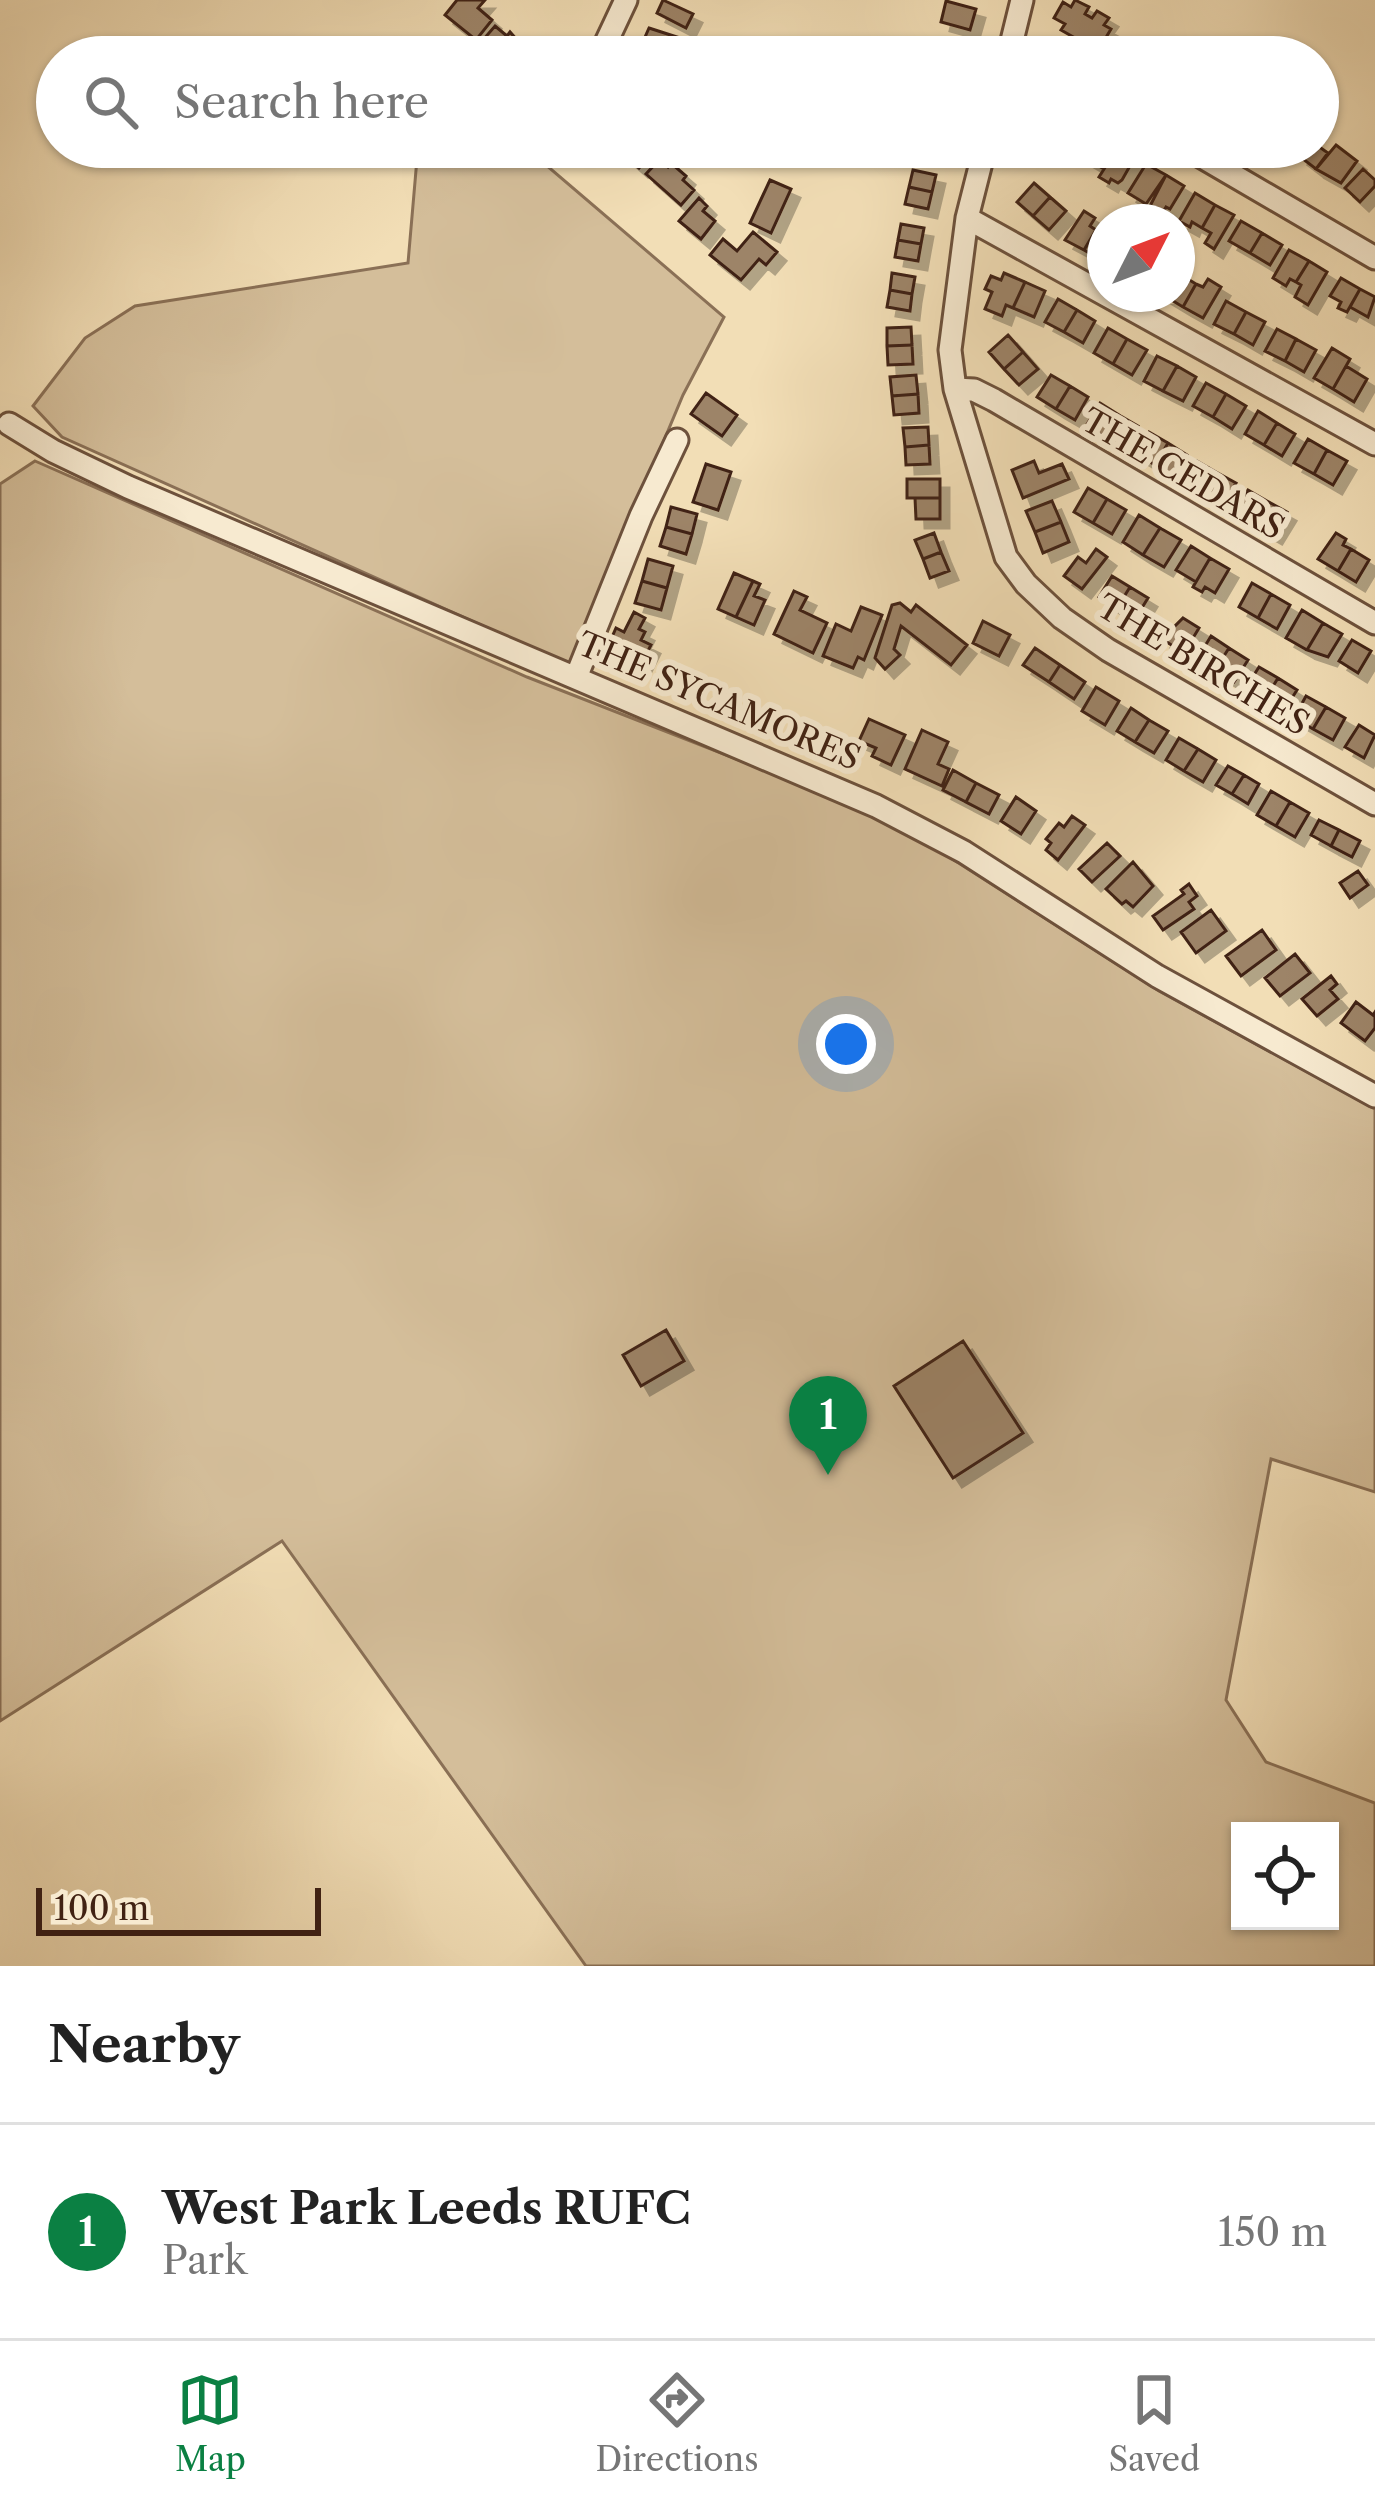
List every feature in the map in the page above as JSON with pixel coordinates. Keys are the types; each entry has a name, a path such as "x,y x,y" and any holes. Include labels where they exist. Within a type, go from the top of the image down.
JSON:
{"street":[{"path":"612,36 626,0"},
{"path":"1019,36 1022,0"},
{"name":"THE BIRCHES","path":"981,168 968,218 950,350 955,389 1006,557 1062,618 1108,650 1375,804"},
{"path":"1221,168 1375,258"},
{"path":"968,218 1375,444"},
{"name":"THE CEDARS","path":"955,389 974,390 994,400 1375,623"},
{"name":"THE SYCAMORES","path":"9,424 53,452 128,487 877,806 947,842 1157,976 1375,1096"},
{"path":"577,675 677,440"}],"shaded area":[{"path":"416,168 550,168 724,317 683,395 570,665 62,437 33,406 85,338 135,306 408,263"},
{"path":"35,461 527,677 851,804 932,846 1159,991 1375,1109 1375,1492 1271,1459 1226,1700 1266,1762 1375,1803 1375,1966 586,1966 282,1541 0,1721 0,484"}],"building":[{"path":"457,0 485,0 478,8 492,20 479,36 471,36 445,15"},
{"path":"663,0 693,14 686,28 657,13"},
{"path":"1075,0 1089,7 1085,14 1092,18 1097,11 1109,18 1104,25 1111,29 1107,36 1072,36 1061,30 1065,24 1054,18 1063,2 1071,7"},
{"path":"946,1 976,9 970,30 941,22"},
{"path":"495,26 507,36 486,36"},
{"path":"649,28 674,36 646,36"},
{"path":"1339,147 1357,161 1341,183 1316,169 1339,168"},
{"path":"652,168 677,168 694,190 681,205 646,174"},
{"path":"1105,168 1129,168 1118,183 1099,177"},
{"path":"1144,168 1153,168 1166,175 1146,204 1128,193"},
{"path":"1363,169 1375,186 1360,202 1345,188"},
{"path":"913,170 936,175 932,192 909,187"},
{"path":"1166,175 1184,186 1173,204 1151,204"},
{"path":"770,180 791,189 771,233 750,223"},
{"path":"1034,183 1050,197 1033,216 1017,202"},
{"path":"909,187 932,192 928,209 905,204"},
{"path":"1195,193 1215,205 1202,228 1195,224 1195,204 1189,204"},
{"path":"1050,197 1066,211 1049,230 1033,216"},
{"path":"699,198 707,206 703,211 715,221 701,239 679,221"},
{"path":"1215,205 1234,215 1214,249 1205,243 1211,233 1202,228"},
{"path":"1084,211 1087,213 1084,250 1065,240"},
{"path":"1241,221 1262,233 1250,253 1229,241"},
{"path":"901,224 924,228 921,244 898,240"},
{"path":"753,232 777,252 766,265 759,259 741,280 710,255 723,239 737,251"},
{"path":"1262,233 1282,245 1270,265 1250,253"},
{"path":"898,240 921,244 918,261 895,257"},
{"path":"1289,250 1309,261 1296,282 1290,279 1286,286 1273,278"},
{"path":"1309,261 1327,272 1308,305 1295,297 1301,285 1296,282"},
{"path":"892,273 915,277 912,294 890,290"},
{"path":"1004,273 1025,282 1013,308 1006,305 1002,316 985,309 992,292 985,289 991,276 1001,280"},
{"path":"1341,278 1360,289 1347,312 1330,296"},
{"path":"1208,279 1221,287 1203,318 1192,312 1195,286 1203,287"},
{"path":"1025,282 1045,291 1034,317 1013,308"},
{"path":"1360,289 1375,297 1368,317 1350,307"},
{"path":"890,290 912,294 910,311 887,307"},
{"path":"1058,299 1077,310 1064,332 1045,322"},
{"path":"1226,301 1246,312 1234,334 1214,324"},
{"path":"1077,310 1095,321 1083,343 1064,332"},
{"path":"1246,312 1265,322 1253,345 1234,334"},
{"path":"911,327 912,345 887,346 887,328"},
{"path":"1108,328 1127,339 1113,364 1094,353"},
{"path":"1277,329 1296,339 1285,361 1265,351"},
{"path":"1008,335 1023,352 1004,369 989,352"},
{"path":"1127,339 1147,350 1132,375 1113,364"},
{"path":"1296,339 1316,350 1304,372 1285,361"},
{"path":"912,345 913,364 888,365 887,346"},
{"path":"1332,348 1350,359 1333,389 1314,378"},
{"path":"1023,352 1038,369 1019,385 1004,369"},
{"path":"1157,356 1177,366 1163,391 1144,381"},
{"path":"1177,366 1196,377 1183,401 1163,391"},
{"path":"1346,366 1367,379 1354,402 1333,389"},
{"path":"916,375 918,394 892,396 890,377"},
{"path":"1051,375 1070,386 1056,409 1037,397"},
{"path":"1206,383 1226,394 1213,417 1193,406"},
{"path":"1070,386 1088,397 1075,420 1056,409"},
{"path":"706,393 737,415 722,436 691,414"},
{"path":"918,394 919,413 894,415 892,396"},
{"path":"1226,394 1246,406 1232,429 1213,417"},
{"path":"1100,403 1119,415 1105,437 1086,426"},
{"path":"1258,411 1277,423 1264,445 1245,434"},
{"path":"1119,415 1138,426 1125,448 1105,437"},
{"path":"1277,423 1295,434 1282,456 1264,445"},
{"path":"928,427 929,445 905,447 903,428"},
{"path":"1149,432 1168,443 1155,465 1135,453"},
{"path":"1308,439 1327,450 1314,474 1294,463"},
{"path":"1168,443 1187,455 1174,477 1155,465"},
{"path":"929,445 930,464 906,465 905,447"},
{"path":"1327,450 1347,461 1333,485 1314,474"},
{"path":"1034,461 1039,473 1062,464 1069,479 1023,498 1012,470"},
{"path":"1197,461 1216,472 1204,495 1184,484"},
{"path":"706,464 731,472 718,510 693,502"},
{"path":"1216,472 1236,483 1223,506 1204,495"},
{"path":"907,479 940,479 940,498 907,498"},
{"path":"1088,488 1107,499 1093,523 1074,512"},
{"path":"1248,490 1267,501 1254,524 1235,512"},
{"path":"915,498 940,498 940,519 916,519"},
{"path":"1107,499 1126,510 1112,534 1093,523"},
{"path":"1052,501 1061,522 1035,532 1026,511"},
{"path":"1267,501 1287,512 1273,535 1254,524"},
{"path":"671,507 697,514 692,534 666,527"},
{"path":"1139,515 1160,528 1143,555 1123,542"},
{"path":"1061,522 1069,542 1043,553 1035,532"},
{"path":"666,527 692,534 686,554 660,546"},
{"path":"1160,528 1181,540 1164,567 1143,555"},
{"path":"934,533 941,552 923,559 915,540"},
{"path":"1336,533 1351,549 1338,571 1318,559"},
{"path":"1191,546 1210,558 1196,582 1176,570"},
{"path":"1096,549 1107,557 1082,589 1064,576 1078,557 1086,563"},
{"path":"1351,549 1369,560 1356,582 1338,571"},
{"path":"941,552 949,571 930,578 923,559"},
{"path":"1210,558 1229,569 1215,593 1193,587"},
{"path":"648,559 673,566 667,588 642,581"},
{"path":"734,573 753,581 736,617 718,609"},
{"path":"1112,576 1130,587 1117,608 1099,597"},
{"path":"642,581 667,588 661,610 635,603"},
{"path":"753,581 760,584 754,596 765,600 754,625 736,617"},
{"path":"1252,583 1271,594 1258,618 1239,607"},
{"path":"1130,587 1148,598 1135,619 1117,608"},
{"path":"794,591 807,597 800,610 827,623 813,653 774,634"},
{"path":"1271,594 1290,605 1277,629 1258,618"},
{"path":"900,603 911,612 916,605 967,645 951,665 901,626 894,649 900,655 885,669 875,658 892,605"},
{"path":"861,607 882,615 864,660 858,657 853,668 823,656 836,624 851,631"},
{"path":"1302,610 1323,623 1307,650 1286,638"},
{"path":"634,612 645,618 639,629 645,632 641,640 651,645 642,663 608,646 616,628 624,632"},
{"path":"1183,618 1199,628 1184,653 1162,639"},
{"path":"983,621 1010,635 999,656 973,643"},
{"path":"1323,623 1342,634 1328,657 1307,650"},
{"path":"1211,636 1229,648 1215,670 1197,659"},
{"path":"1352,640 1371,651 1358,673 1339,661"},
{"path":"1035,648 1060,665 1049,682 1023,665"},
{"path":"1229,648 1248,660 1234,682 1215,670"},
{"path":"1060,665 1085,682 1074,699 1049,682"},
{"path":"1259,667 1278,678 1264,701 1245,689"},
{"path":"1278,678 1297,690 1283,712 1264,701"},
{"path":"1096,687 1119,701 1105,725 1082,711"},
{"path":"1306,696 1326,707 1313,729 1294,718"},
{"path":"1326,707 1345,718 1333,740 1313,729"},
{"path":"1131,708 1149,720 1135,742 1117,731"},
{"path":"869,719 905,735 891,765 872,756 876,748 859,741"},
{"path":"1149,720 1168,731 1154,753 1135,742"},
{"path":"1359,725 1375,735 1364,758 1345,747"},
{"path":"922,730 948,742 938,764 949,769 942,786 905,769"},
{"path":"1179,738 1198,749 1184,771 1166,760"},
{"path":"1198,749 1216,760 1203,782 1184,771"},
{"path":"1228,766 1244,775 1232,794 1216,785"},
{"path":"953,770 976,783 966,802 943,790"},
{"path":"1244,775 1259,784 1248,804 1232,794"},
{"path":"976,783 999,795 989,814 966,802"},
{"path":"1271,791 1290,802 1276,826 1257,815"},
{"path":"1016,797 1036,811 1021,834 1001,821"},
{"path":"1290,802 1309,813 1295,837 1276,826"},
{"path":"1072,816 1085,825 1058,860 1046,850 1051,843 1046,839"},
{"path":"1319,820 1339,830 1331,846 1311,835"},
{"path":"1339,830 1360,841 1352,857 1331,846"},
{"path":"1107,843 1120,856 1092,882 1079,869"},
{"path":"1133,862 1153,886 1133,907 1126,901 1122,904 1106,889"},
{"path":"1358,871 1368,885 1350,898 1340,883"},
{"path":"1189,884 1197,896 1189,902 1194,909 1163,930 1153,916 1184,894 1181,890"},
{"path":"1211,910 1226,931 1196,953 1181,932"},
{"path":"1262,930 1276,950 1241,976 1226,956"},
{"path":"1295,954 1310,973 1280,996 1265,978"},
{"path":"1331,976 1337,984 1330,990 1338,999 1317,1016 1302,999"},
{"path":"1356,1002 1375,1012 1375,1028 1365,1041 1341,1023"},
{"path":"666,1330 684,1361 641,1386 623,1355"},
{"path":"963,1341 1023,1433 953,1478 894,1386"}],"place":[{"name":"West Park Leeds RUFC","path":"828,1475"}]}
